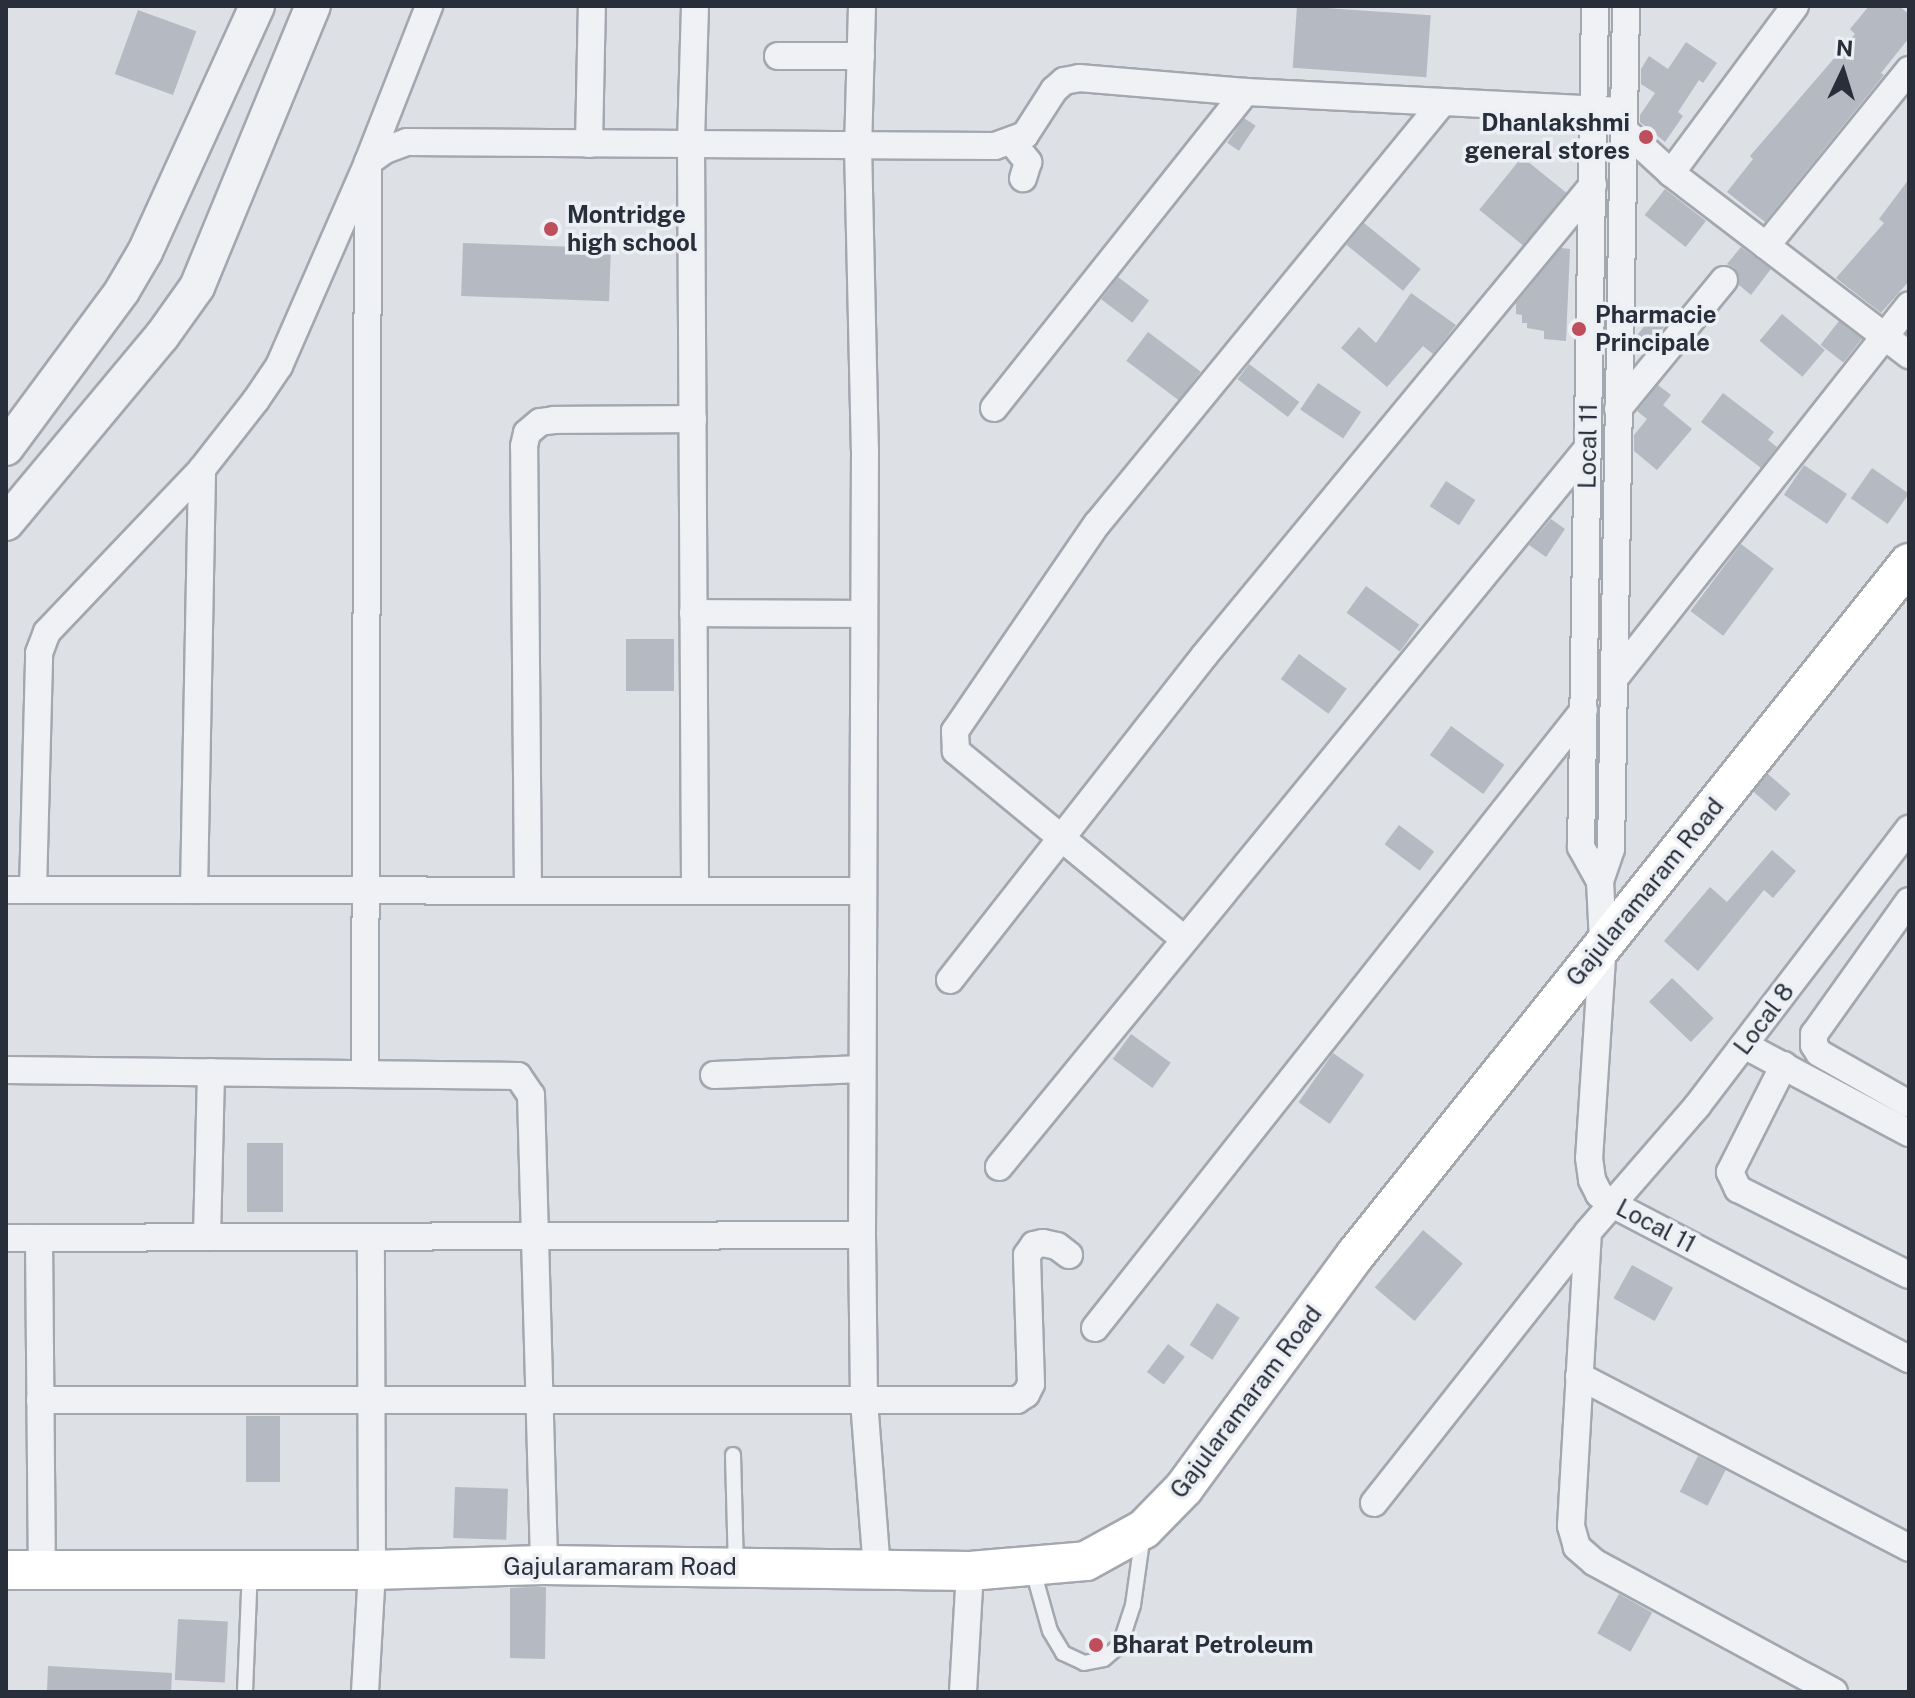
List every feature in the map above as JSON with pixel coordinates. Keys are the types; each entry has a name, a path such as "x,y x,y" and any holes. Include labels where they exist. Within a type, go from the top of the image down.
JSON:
{"main road":[{"name":"Gajularamaram Road","path":"24,1570 372,1570 544,1565 970,1571 1086,1561 1144,1529 1184,1488 1356,1254 1909,563"}],"street":[{"path":"6,448 122,291 145,252 257,6"},
{"path":"6,523 162,336 197,287 313,6"},
{"path":"33,890 39,653 47,632 202,469 279,366 368,162 429,6"},
{"path":"589,144 592,6"},
{"path":"695,6 691,144 695,890"},
{"path":"862,6 858,146 865,450 862,1235 864,1401 877,1569"},
{"name":"Local 11","path":"1595,6 1581,847 1600,881"},
{"name":"Local 11","path":"1626,6 1611,849 1600,881 1603,943 1589,1158 1599,1194 1614,1205 1909,1359"},
{"path":"1671,173 1795,6"},
{"path":"778,56 861,56"},
{"path":"1766,246 1909,70"},
{"path":"368,162 385,150 407,142 995,146 1025,135 1064,81 1079,78 1245,92 1594,109 1624,120 1671,173 1909,355"},
{"path":"994,408 1245,92"},
{"path":"1184,939 956,751 955,731 960,719 1097,524 1442,103"},
{"path":"1012,142 1028,162 1023,178"},
{"path":"365,1074 368,162"},
{"path":"950,980 1204,656 1593,185"},
{"path":"1618,409 1724,280"},
{"path":"1614,679 1909,306"},
{"path":"1590,358 1620,358"},
{"path":"528,890 524,462 527,433 540,422 554,420 693,419"},
{"path":"999,1167 1588,448"},
{"path":"194,890 202,469"},
{"path":"693,613 862,614"},
{"path":"1585,629 1615,629"},
{"path":"1095,1328 1584,710"},
{"name":"Local 8","path":"1374,1503 1588,1232 1614,1205 1744,1045 1909,829"},
{"path":"6,890 863,891"},
{"path":"1908,1101 1819,1053 1814,1045 1814,1034 1909,901"},
{"path":"1744,1045 1909,1133"},
{"path":"1784,1065 1730,1172 1738,1189 1909,1275"},
{"path":"714,1075 862,1069"},
{"path":"6,1070 518,1076 531,1095 544,1565"},
{"path":"207,1237 211,1072"},
{"path":"1588,1232 1571,1526 1577,1547 1594,1562 1834,1692"},
{"path":"6,1238 862,1235"},
{"path":"24,1570 40,1400 39,1238"},
{"path":"365,1692 372,1570 371,1238"},
{"path":"40,1400 1017,1400 1026,1394 1031,1384 1027,1255 1034,1245 1043,1243 1069,1255"},
{"path":"1579,1376 1909,1548"},
{"path":"963,1692 970,1571"}],"lane":[{"path":"733,1455 736,1567"},
{"path":"1032,1565 1050,1631 1063,1653 1084,1663 1104,1659 1120,1645 1133,1605 1144,1529"},
{"path":"245,1692 250,1570"}],"building":[{"path":"1297,6 1431,15 1426,77 1293,68"},
{"path":"1869,6 1899,6 1909,14 1909,38 1881,73 1884,75 1765,222 1727,192 1753,159 1750,156 1855,34 1850,29"},
{"path":"138,10 196,31 173,95 115,74"},
{"path":"1686,42 1717,63 1703,83 1699,80 1678,112 1683,116 1665,142 1640,122 1640,115 1655,93 1641,84 1641,69 1649,56 1668,69"},
{"path":"1244,118 1256,126 1239,151 1227,143"},
{"path":"1522,157 1566,193 1524,246 1479,210"},
{"path":"1909,179 1909,281 1881,313 1836,278 1884,223 1879,219"},
{"path":"1665,189 1706,221 1686,247 1645,215"},
{"path":"1364,223 1421,269 1403,291 1346,245"},
{"path":"463,243 611,248 609,301 461,296"},
{"path":"1741,247 1771,269 1751,295 1739,285 1735,268 1727,264"},
{"path":"1561,248 1570,249 1566,341 1544,339 1544,331 1527,328 1527,323 1522,323 1522,315 1516,314 1516,303"},
{"path":"1118,277 1149,300 1132,323 1101,299"},
{"path":"1411,293 1456,325 1433,354 1423,346 1387,387 1341,348 1359,327 1376,343"},
{"path":"1782,314 1825,350 1802,377 1760,341"},
{"path":"1653,315 1666,325 1648,348 1635,338"},
{"path":"1839,321 1862,339 1843,362 1821,345"},
{"path":"1148,332 1201,372 1179,400 1126,361"},
{"path":"1249,364 1299,402 1288,417 1238,379"},
{"path":"1318,383 1361,412 1343,439 1300,410"},
{"path":"1658,385 1671,395 1663,405 1692,429 1657,470 1634,451 1634,435 1647,419 1637,411"},
{"path":"1723,393 1774,432 1768,440 1777,447 1761,468 1701,422"},
{"path":"1804,465 1847,494 1827,524 1784,495"},
{"path":"1872,468 1909,494 1888,524 1851,498"},
{"path":"1446,481 1475,500 1459,525 1430,506"},
{"path":"1551,519 1565,529 1546,557 1529,545"},
{"path":"1741,544 1774,569 1723,636 1690,611"},
{"path":"1366,586 1419,625 1400,651 1347,613"},
{"path":"626,639 674,639 674,691 626,691"},
{"path":"1299,654 1347,689 1329,714 1281,679"},
{"path":"1451,726 1504,765 1483,794 1430,755"},
{"path":"1768,774 1791,794 1776,811 1753,791"},
{"path":"1399,825 1434,851 1420,871 1385,844"},
{"path":"1772,850 1796,871 1773,898 1764,890 1698,971 1664,941 1710,887 1727,902"},
{"path":"1672,978 1714,1018 1691,1042 1649,1002"},
{"path":"1131,1034 1171,1063 1152,1088 1113,1059"},
{"path":"1333,1053 1364,1075 1330,1124 1299,1102"},
{"path":"247,1143 283,1143 283,1212 247,1212"},
{"path":"1423,1230 1463,1263 1415,1321 1375,1287"},
{"path":"1632,1265 1673,1288 1655,1321 1614,1298"},
{"path":"1217,1303 1240,1318 1212,1360 1190,1345"},
{"path":"1168,1344 1185,1357 1164,1385 1147,1372"},
{"path":"246,1416 280,1416 280,1482 246,1482"},
{"path":"1698,1456 1726,1470 1707,1506 1680,1492"},
{"path":"455,1487 508,1489 506,1540 453,1538"},
{"path":"546,1587 545,1659 510,1658 510,1588"},
{"path":"1619,1594 1652,1612 1630,1652 1597,1633"},
{"path":"178,1619 228,1622 225,1683 175,1680"},
{"path":"48,1666 172,1673 171,1692 47,1691"}],"place":[{"name":"Dhanlakshmi general stores","path":"1646,137"},
{"name":"Montridge high school","path":"551,229"},
{"name":"Pharmacie Principale","path":"1579,329"},
{"name":"Bharat Petroleum","path":"1096,1645"}]}
